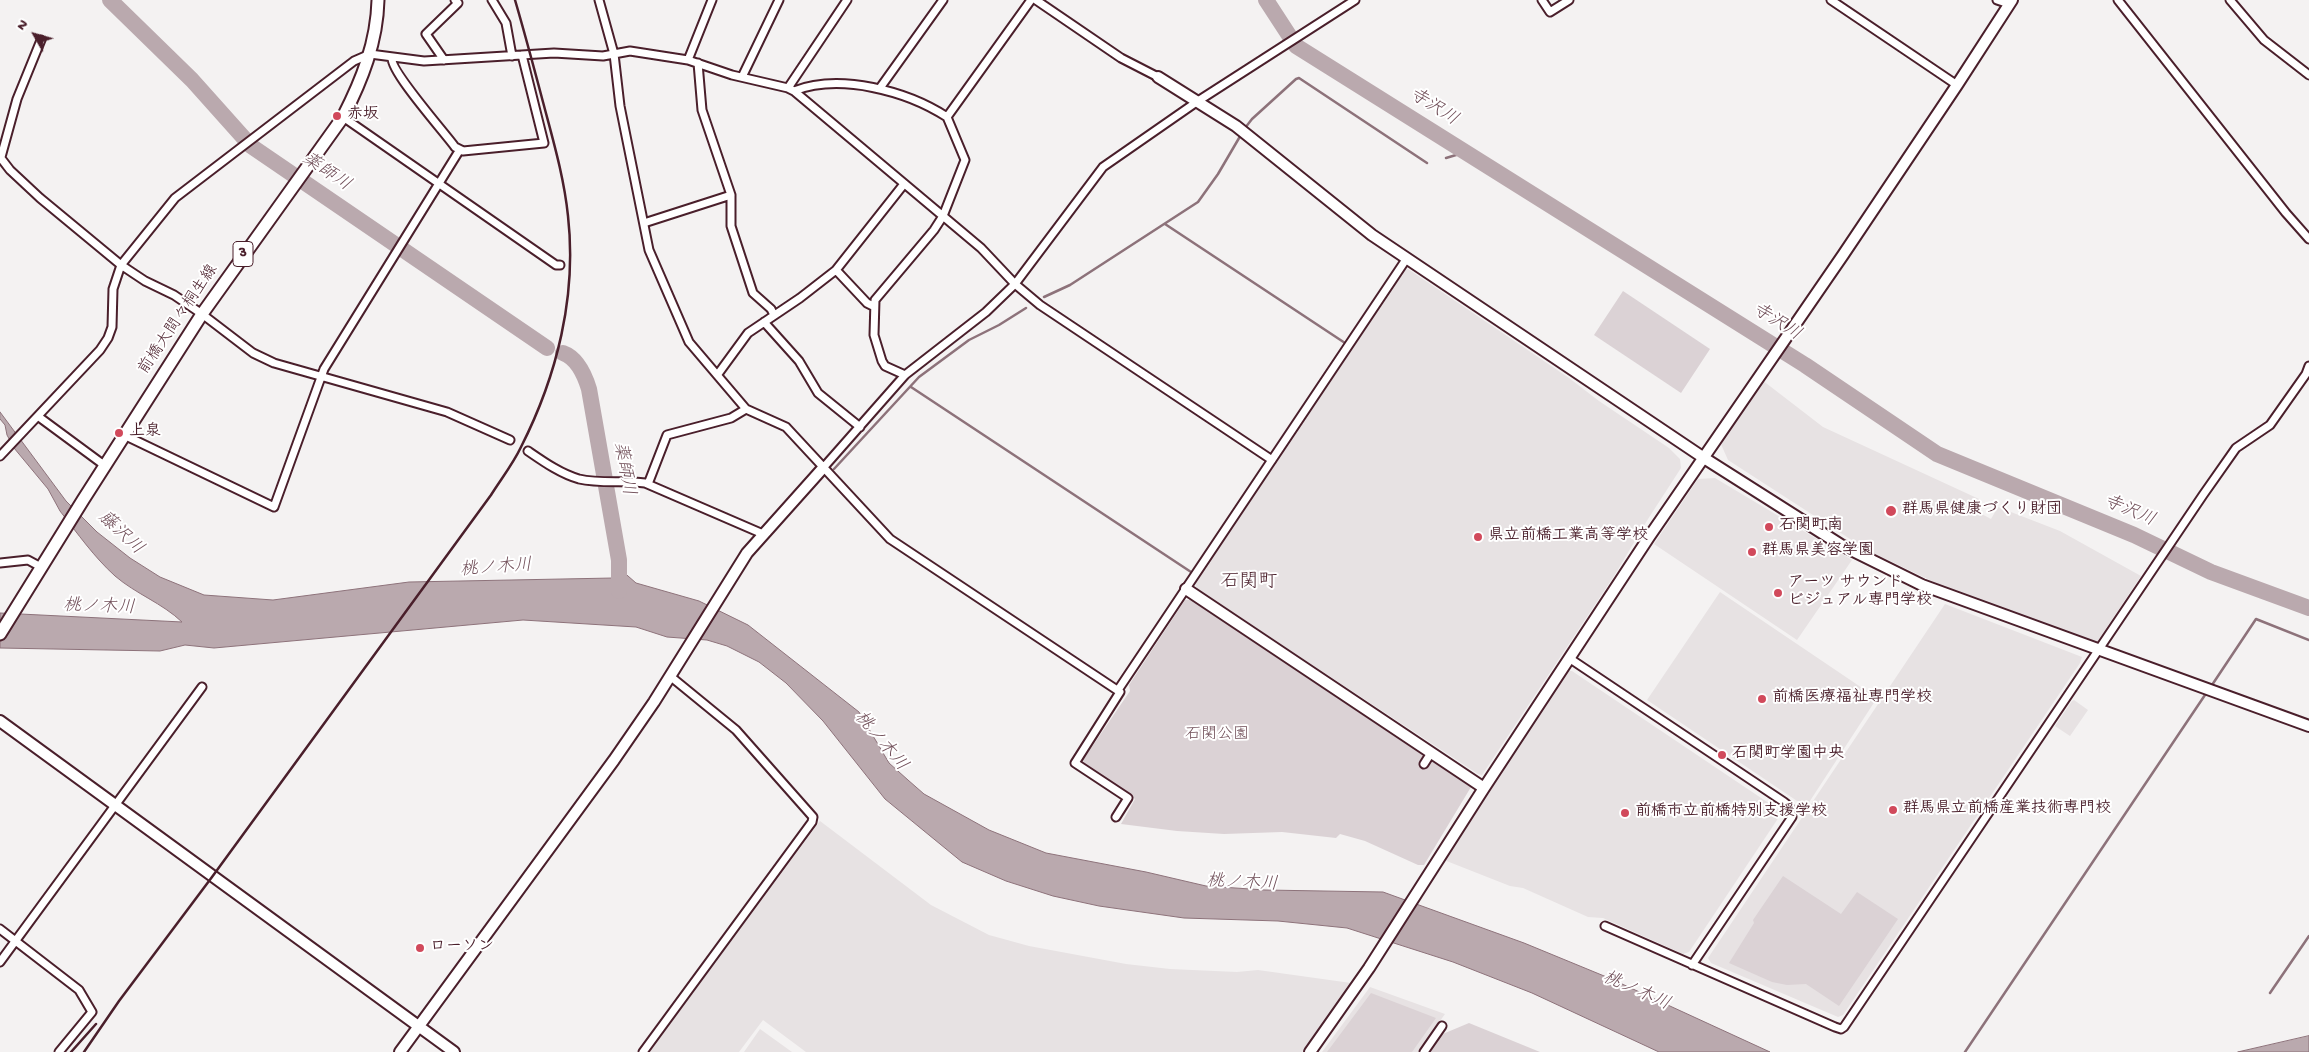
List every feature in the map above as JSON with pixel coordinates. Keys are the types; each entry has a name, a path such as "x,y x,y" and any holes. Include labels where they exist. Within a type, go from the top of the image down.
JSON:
{"main road":[{"name":"前橋大間々桐生線","path":"41,567 104,465 202,314 343,117 370,54 378,20 378,0"},
{"name":"3","path":"0,634 41,567"}],"street":[{"path":"444,60 426,34 458,3 455,0"},
{"path":"492,0 506,23 512,56"},
{"path":"599,0 614,54 620,106 649,250 690,342 746,409 786,427 890,539 1118,690 1120,694 1075,763 1128,798 1116,817"},
{"path":"688,60 712,0"},
{"path":"742,77 779,0"},
{"path":"791,90 847,0"},
{"path":"880,88 943,0"},
{"path":"947,118 1031,0"},
{"path":"1036,0 1121,58 1198,101 1275,155 1372,235 1704,458 1841,545 1922,585 2309,726"},
{"path":"400,1052 614,760 673,672 727,583 763,534 905,375 986,312 1015,284 1103,167 1198,101 1355,0"},
{"path":"1542,0 1550,12 1569,0"},
{"path":"1831,0 1958,86"},
{"path":"1310,1052 1374,960 1569,658 1767,364 1958,86 2010,2 1997,0"},
{"path":"2118,0 2286,213 2309,239"},
{"path":"2230,0 2264,40 2309,75"},
{"path":"41,40 17,100 0,157 10,170 40,198 121,265 145,281 174,295 253,353 274,363 447,412 510,440"},
{"path":"0,456 84,369 108,338 112,327 113,289 121,265 171,202 186,188 354,61 370,54 424,62 554,53 603,56 630,51 688,60 791,90 834,84 880,88 907,98 947,118 965,160 943,216 934,230 875,300 873,306 874,335 882,362 889,368 905,375"},
{"path":"459,151 544,143 522,55"},
{"path":"392,57 392,65 401,80 459,151"},
{"path":"698,63 702,110 731,195 731,226 753,293 771,310 774,316"},
{"path":"791,90 981,248 1015,284 1040,305 1272,460"},
{"path":"343,117 556,265 560,265"},
{"path":"124,435 274,507 321,376 440,185 459,151"},
{"path":"718,374 748,333 800,298 836,270 904,184"},
{"path":"644,223 731,195"},
{"path":"1118,690 1407,258"},
{"path":"836,270 867,303 873,306"},
{"path":"764,322 799,361 818,393 860,427"},
{"path":"1605,926 1838,1028 1844,1026 2097,650 2236,448 2270,425 2306,374 2309,366"},
{"path":"648,484 667,435 731,418 746,409"},
{"path":"39,417 104,465"},
{"path":"528,451 572,476 596,481 628,480 648,484 763,534"},
{"path":"0,563 28,560 41,567"},
{"path":"1186,589 1484,788"},
{"path":"1569,658 1784,802 1792,812 1792,816 1692,964"},
{"path":"643,1052 812,822 813,817 736,730 673,672"},
{"path":"0,962 202,687"},
{"path":"0,721 454,1052"},
{"path":"1424,764 1431,752"},
{"path":"0,929 79,990 92,1012 60,1052"},
{"path":"1424,1052 1442,1026"}],"shaded area":[{"path":"1408,269 1569,378 1599,401 1669,448 1680,459 1681,468 1614,576 1482,775 1197,589 1195,583 1405,270"},
{"name":"群馬県健康づくり財団","path":"1762,380 1823,427 1979,499 1976,511 1991,519 1998,507 2060,531 2141,576 2097,642 1955,592 1867,550 1728,460 1720,442"},
{"name":"群馬県美容学園","path":"1715,478 1852,560 1797,640 1654,544 1698,479"},
{"name":"前橋医療福祉専門学校","path":"1720,592 1877,698 1806,807 1647,700"},
{"name":"群馬県立前橋産業技術専門校","path":"1945,604 2082,657 2080,663 1843,1015 1838,1017 1711,963 1708,958"},
{"name":"前橋市立前橋特別支援学校","path":"1564,671 1572,671 1779,810 1779,817 1689,952 1683,954 1603,918 1588,917 1523,888 1510,886 1444,860"},
{"path":"2074,700 2088,710 2070,736 2055,726"},
{"path":"820,821 931,905 989,935 1029,946 1126,964 1170,969 1237,972 1258,970 1351,983 1302,1052 806,1052 763,1020 739,1052 649,1052"},
{"path":"1370,987 1445,1014 1418,1052 1322,1052"},
{"path":"760,1029 792,1052 744,1052"}],"green space":[{"path":"1623,291 1710,349 1681,393 1594,335"},
{"name":"石関公園","path":"1185,600 1190,600 1471,787 1424,865 1418,865 1365,841 1340,834 1336,838 1282,832 1224,834 1177,831 1121,824 1135,799 1084,764 1083,760 1130,691 1129,685"},
{"path":"1783,876 1841,914 1857,892 1898,919 1839,1006 1806,984 1787,985 1772,982 1729,963 1754,923 1753,920"},
{"path":"1371,993 1436,1018 1412,1052 1327,1052"},
{"path":"1469,1023 1540,1052 1426,1052 1438,1036"}],"water":[{"name":"桃ノ木川","path":"0,412 66,501 97,532 130,558 160,577 204,595 273,600 409,582 613,578 620,569 636,583 699,601 748,625 859,712 889,763 924,794 989,830 1046,853 1146,872 1206,886 1265,890 1383,892 1524,943 1609,978 1770,1052 1659,1052 1532,993 1453,962 1347,928 1278,921 1184,918 1099,906 1053,896 1006,881 962,862 885,799 823,721 786,683 759,662 727,646 707,640 667,637 636,627 523,620 214,648 185,645 160,651 0,648 0,613 182,622 166,609 115,576 93,553 60,511 48,489 14,448 7,435 5,425 0,419"},
{"path":"2309,1036 2309,1052 2238,1052"}],"waterway":[{"name":"薬師川","path":"110,0 192,80 251,146 547,348"},
{"name":"寺沢川","path":"1266,0 1296,46 1805,365 1937,454 2134,535 2211,572 2309,608"},
{"path":"1245,128 1252,119 1299,78 1427,163"},
{"path":"1044,297 1070,285 1198,202 1218,174 1242,133"},
{"path":"1446,158 1466,152"},
{"path":"1165,224 1345,343"},
{"path":"834,469 919,377 969,340 999,325 1026,308"},
{"name":"薬師川","path":"563,353 576,363 583,373 589,389 619,560 619,591"},
{"path":"911,387 1191,572"},
{"path":"2210,688 2256,619 2309,640"},
{"path":"1965,1052 2207,692"},
{"path":"2270,993 2309,936"}],"railway":[{"path":"84,1052 119,1001 491,495 521,447 534,420 554,364 561,335 567,306 570,246 568,216 561,173 515,0"},
{"path":"71,1052 96,1024"}],"place":[{"name":"赤坂","path":"337,116"},
{"name":"上泉","path":"119,433"},
{"name":"群馬県健康づくり財団","path":"1891,511"},
{"name":"石関町南","path":"1769,527"},
{"name":"県立前橋工業高等学校","path":"1478,537"},
{"name":"群馬県美容学園","path":"1752,552"},
{"name":"アーツ サウンド ビジュアル専門学校","path":"1778,593"},
{"name":"前橋医療福祉専門学校","path":"1762,699"},
{"name":"石関町学園中央","path":"1722,755"},
{"name":"群馬県立前橋産業技術専門校","path":"1893,810"},
{"name":"前橋市立前橋特別支援学校","path":"1625,813"},
{"name":"ローソン","path":"420,948"}],"district":[{"name":"石関町","path":"1249,583"}],"water label":[{"name":"藤沢川","path":"120,534"}]}
